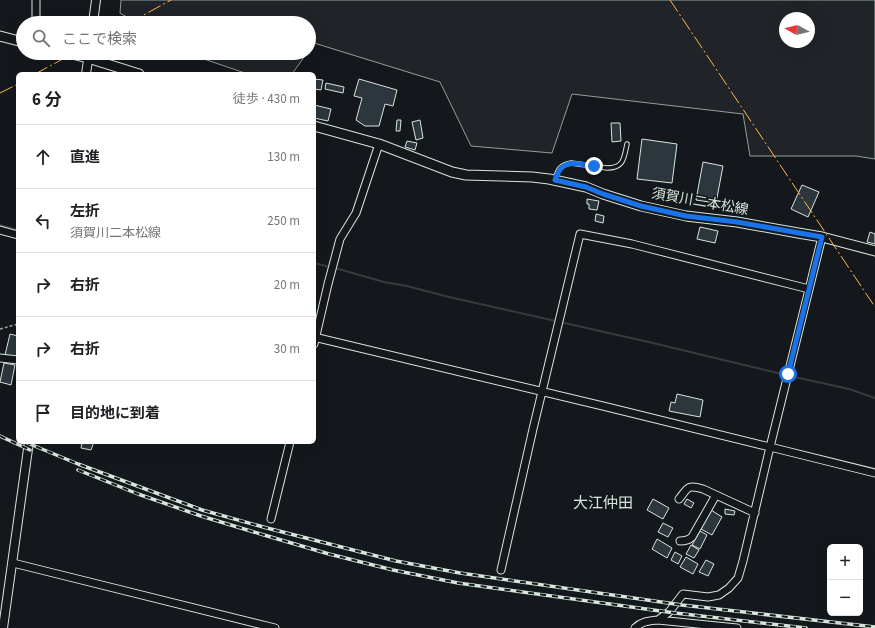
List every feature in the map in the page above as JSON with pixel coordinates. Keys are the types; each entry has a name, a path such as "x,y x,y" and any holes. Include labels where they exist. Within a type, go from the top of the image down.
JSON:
{"main road":[{"path":"0,36 16,40"},
{"path":"100,60 131,72"},
{"name":"須賀川二本松線","path":"316,127 379,144 452,172 466,175 532,176 555,180 586,187 641,206 686,216 737,222 822,237 875,251"}],"street":[{"path":"36,0 36,16"},
{"path":"94,16 96,0"},
{"path":"86,72 88,60"},
{"path":"316,335 340,239 356,213 379,144"},
{"path":"0,230 16,234"},
{"path":"502,570 542,392 580,234 632,244 809,289"},
{"path":"658,620 669,612 683,594 708,597 719,595 729,588 738,578 822,237"},
{"path":"316,339 607,407 770,448 875,472"},
{"path":"0,358 16,360"},
{"path":"3,628 29,444"},
{"path":"271,519 290,444"},
{"path":"679,500 689,487 692,486 703,488 755,513"},
{"path":"680,541 685,541 692,537 716,495"},
{"path":"13,563 274,628"},
{"path":"635,628 642,622 658,620 737,628"}],"lane":[{"path":"555,180 557,172 562,166 571,163 607,168 620,165 624,159 627,144"}],"path":[{"path":"0,330 16,325"}],"shaded area":[{"path":"121,0 875,0 875,159 856,156 750,156 743,114 572,94 552,153 471,146 440,82 316,44 316,16 125,16 120,13"},
{"path":"207,60 302,60 293,72 242,72"}],"building":[{"path":"316,79 323,80 321,90 316,89"},
{"path":"359,79 397,90 393,106 385,104 379,126 365,126 356,120 362,98 354,96"},
{"path":"326,83 344,87 343,93 325,89"},
{"path":"316,105 331,109 328,121 316,118"},
{"path":"397,120 401,120 400,131 396,131"},
{"path":"420,120 423,138 416,140 412,122"},
{"path":"611,123 620,123 621,141 612,142"},
{"path":"642,139 677,144 672,183 637,179"},
{"path":"407,141 417,143 415,150 405,147"},
{"path":"703,162 723,166 716,203 696,200"},
{"path":"802,185 819,192 808,217 791,209"},
{"path":"587,199 599,201 597,210 589,209"},
{"path":"596,214 604,216 603,223 595,221"},
{"path":"700,227 718,231 715,243 697,239"},
{"path":"870,232 875,234 875,244 867,242"},
{"path":"10,334 16,336 16,357 5,355"},
{"path":"4,363 15,365 11,385 0,382"},
{"path":"677,394 703,400 700,417 669,411 671,402 675,403"},
{"path":"82,444 93,444 91,450 81,448"},
{"path":"653,499 669,508 663,519 647,510"},
{"path":"687,499 694,503 691,508 684,504"},
{"path":"725,509 735,511 734,515 725,514"},
{"path":"711,510 722,517 712,535 701,529"},
{"path":"663,523 673,528 668,537 658,532"},
{"path":"700,531 707,535 700,549 692,545"},
{"path":"657,539 672,548 667,558 652,549"},
{"path":"691,545 699,550 694,558 686,554"},
{"path":"675,552 682,556 678,564 671,560"},
{"path":"686,557 698,564 693,574 680,567"},
{"path":"706,560 714,564 708,576 699,572"}],"waterway":[{"path":"0,225 16,229"},
{"path":"316,264 330,267"},
{"path":"335,268 384,282 407,286 786,375"},
{"path":"790,376 849,389 875,398"}],"railway":[{"path":"0,436 16,443"},
{"path":"17,444 30,450"},
{"path":"30,444 78,464 202,510 396,561 460,573 682,605 875,627"},
{"path":"78,470 138,494 201,516 329,554 393,570 458,583 675,613 806,628"}],"power":[{"path":"142,16 171,0"},
{"path":"670,0 875,307"},
{"path":"39,72 61,60"},
{"path":"0,93 16,85"}],"district":[{"name":"大江仲田","path":"603,503"}],"route":[{"path":"594,166 571,163 567,164 562,166 557,172 555,180 596,190 603,194 641,206 686,216 737,222 822,237 788,374"}]}
